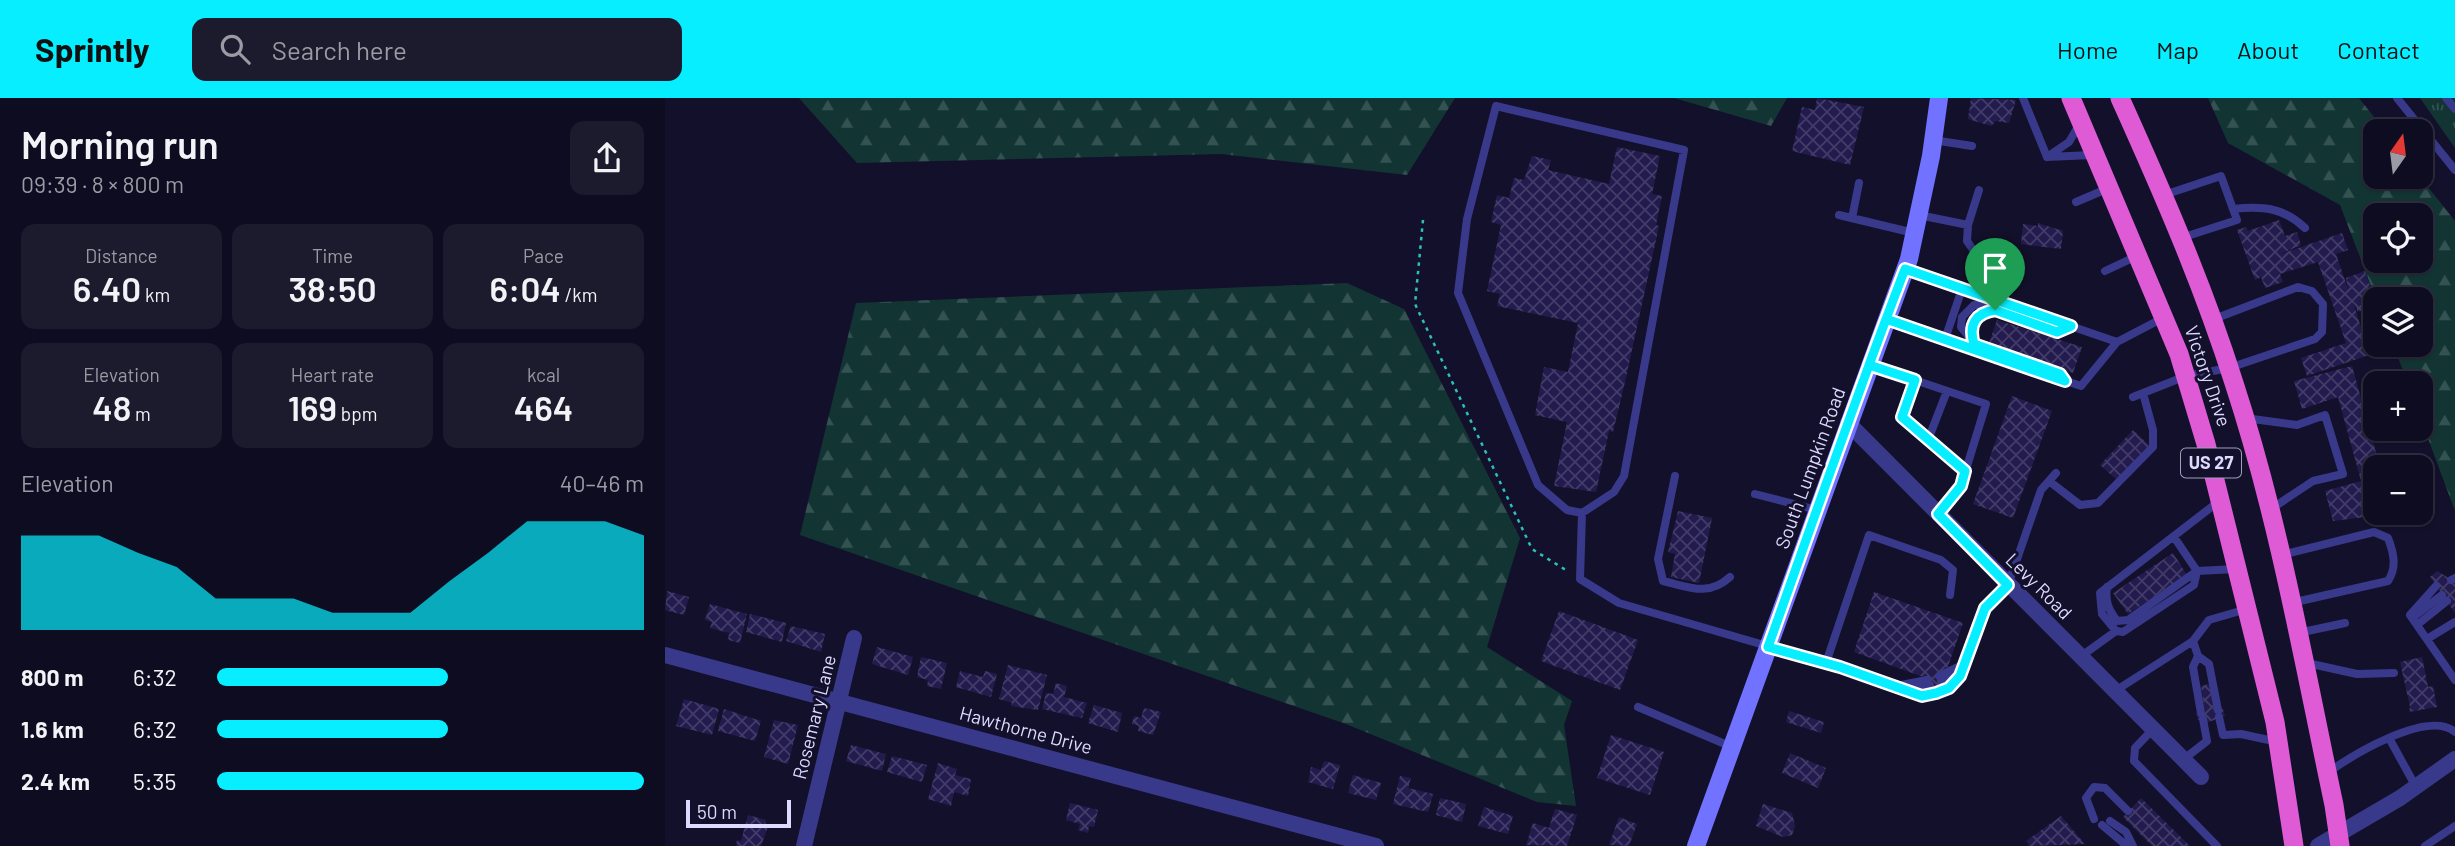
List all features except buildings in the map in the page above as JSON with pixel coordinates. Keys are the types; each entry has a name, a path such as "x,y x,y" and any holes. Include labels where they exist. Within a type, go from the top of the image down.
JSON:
{"highway":[{"name":"Victory Drive","path":"2071,98 2164,317 2186,376 2221,500 2278,742 2294,846"},
{"name":"Victory Drive","path":"2120,98 2181,238 2245,418 2271,509 2339,840"}],"main road":[{"name":"South Lumpkin Road","path":"1696,846 1905,269 1919,215 1939,98"}],"street":[{"name":"Levy Road","path":"1848,423 2201,777"},
{"name":"Rosemary Lane","path":"804,846 855,638"},
{"name":"Hawthorne Drive","path":"665,655 1375,846"},
{"path":"2318,846 2339,840 2455,759"}],"lane":[{"path":"2023,98 2047,157"},
{"path":"2397,98 2453,165"},
{"path":"2446,98 2455,109"},
{"path":"1496,106 1684,150 1624,476 1614,492 1582,513 1567,510 1538,485 1458,293 1467,219 1496,106"},
{"path":"2047,157 2069,142 2081,121"},
{"path":"1933,140 1972,146"},
{"path":"2047,157 2095,156"},
{"path":"2163,195 2221,176 2237,220 2181,238"},
{"path":"1851,218 1859,183"},
{"path":"2076,202 2109,188"},
{"path":"1976,254 1966,241 1979,190"},
{"path":"2233,209 2273,208 2305,228"},
{"path":"1839,215 1915,233"},
{"path":"1919,215 1968,225"},
{"path":"2105,271 2137,256"},
{"path":"1905,269 2117,342"},
{"path":"2133,397 2186,376 2229,368 2315,339 2322,332 2323,304 2312,291 2298,288 2211,320"},
{"path":"1945,339 1962,289"},
{"path":"2065,381 2060,374 1974,344 1961,327 1962,317 1974,305 2057,332 2071,326"},
{"path":"1974,344 1971,335 1975,318 1982,312 1995,310"},
{"path":"1886,319 2081,386 2117,342 2164,317"},
{"path":"1869,365 1986,404 1961,486 1938,514"},
{"path":"1915,380 1902,417 1965,471"},
{"path":"1928,440 1947,391"},
{"path":"2049,481 2080,505 2098,503 2153,447 2154,430 2143,393"},
{"path":"2245,418 2297,425 2325,415 2343,474 2313,481 2271,509"},
{"path":"1582,513 1580,579 1619,603 1826,663 1922,696 1949,688 1960,676 1985,608 2008,585 2041,490 2056,473"},
{"path":"1675,476 1658,559 1663,581 1709,590 1719,587 1730,577"},
{"path":"1755,494 1817,510"},
{"path":"2174,537 2197,571 2194,584 2123,632 2116,631 2102,614 2099,598 2107,587 2221,500"},
{"path":"2281,555 2374,532 2388,538 2392,547 2394,571 2388,581 2291,603"},
{"path":"1826,663 1869,535 1941,560 1953,570 1950,595"},
{"path":"2107,587 2105,599 2110,612 2117,621 2128,620 2197,571 2237,569"},
{"path":"2436,586 2410,615 2455,680"},
{"path":"2415,622 2445,598"},
{"path":"2115,691 2193,641 2209,620 2247,609"},
{"path":"2427,639 2455,622"},
{"path":"2298,633 2346,623"},
{"path":"2080,657 2116,631"},
{"path":"2193,641 2198,656 2209,664 2223,735"},
{"path":"2198,656 2193,667 2207,741"},
{"path":"2304,663 2357,674 2394,673"},
{"path":"1960,676 1940,678 1964,664"},
{"path":"1893,687 1928,683 1907,691"},
{"path":"1638,707 1732,747"},
{"path":"2327,773 2363,748 2389,738 2433,727 2451,728 2455,732"},
{"path":"2153,729 2135,748 2134,761 2217,846"},
{"path":"2184,760 2207,741 2223,735 2241,734 2278,742"},
{"path":"2389,738 2416,787"},
{"path":"2127,846 2090,809 2086,803 2087,792 2100,786 2128,811"},
{"path":"2102,820 2126,832 2133,846"},
{"path":"2425,846 2455,826"}],"path":[{"path":"1423,220 1415,304 1532,549 1580,579"}],"green space":[{"path":"799,98 1455,98 1407,175 1221,154 857,163"},
{"path":"1674,98 1787,98 1771,126"},
{"path":"2208,98 2359,98 2376,119 2363,119 2363,189 2430,189 2455,221 2455,511 2429,441 2433,441 2433,371 2403,371 2398,357 2433,357 2433,287 2371,287 2366,273 2433,273 2433,203 2363,203 2363,265 2340,205 2228,143"},
{"path":"2420,98 2455,98 2455,148"},
{"path":"1347,283 1404,309 1520,538 1487,647 1572,701 1564,725 1576,806 1537,802 1346,724 800,535 856,303"}],"route":[{"path":"1905,269 2071,326 2057,332 1995,310 1982,312 1975,318 1971,335 1974,344 2060,374 2065,381 1886,319 1869,365 1915,380 1902,417 1965,471 1961,486 1938,514 2008,585 1985,608 1960,676 1949,688 1922,696 1840,667 1768,647 1876,344 1905,269"}]}
